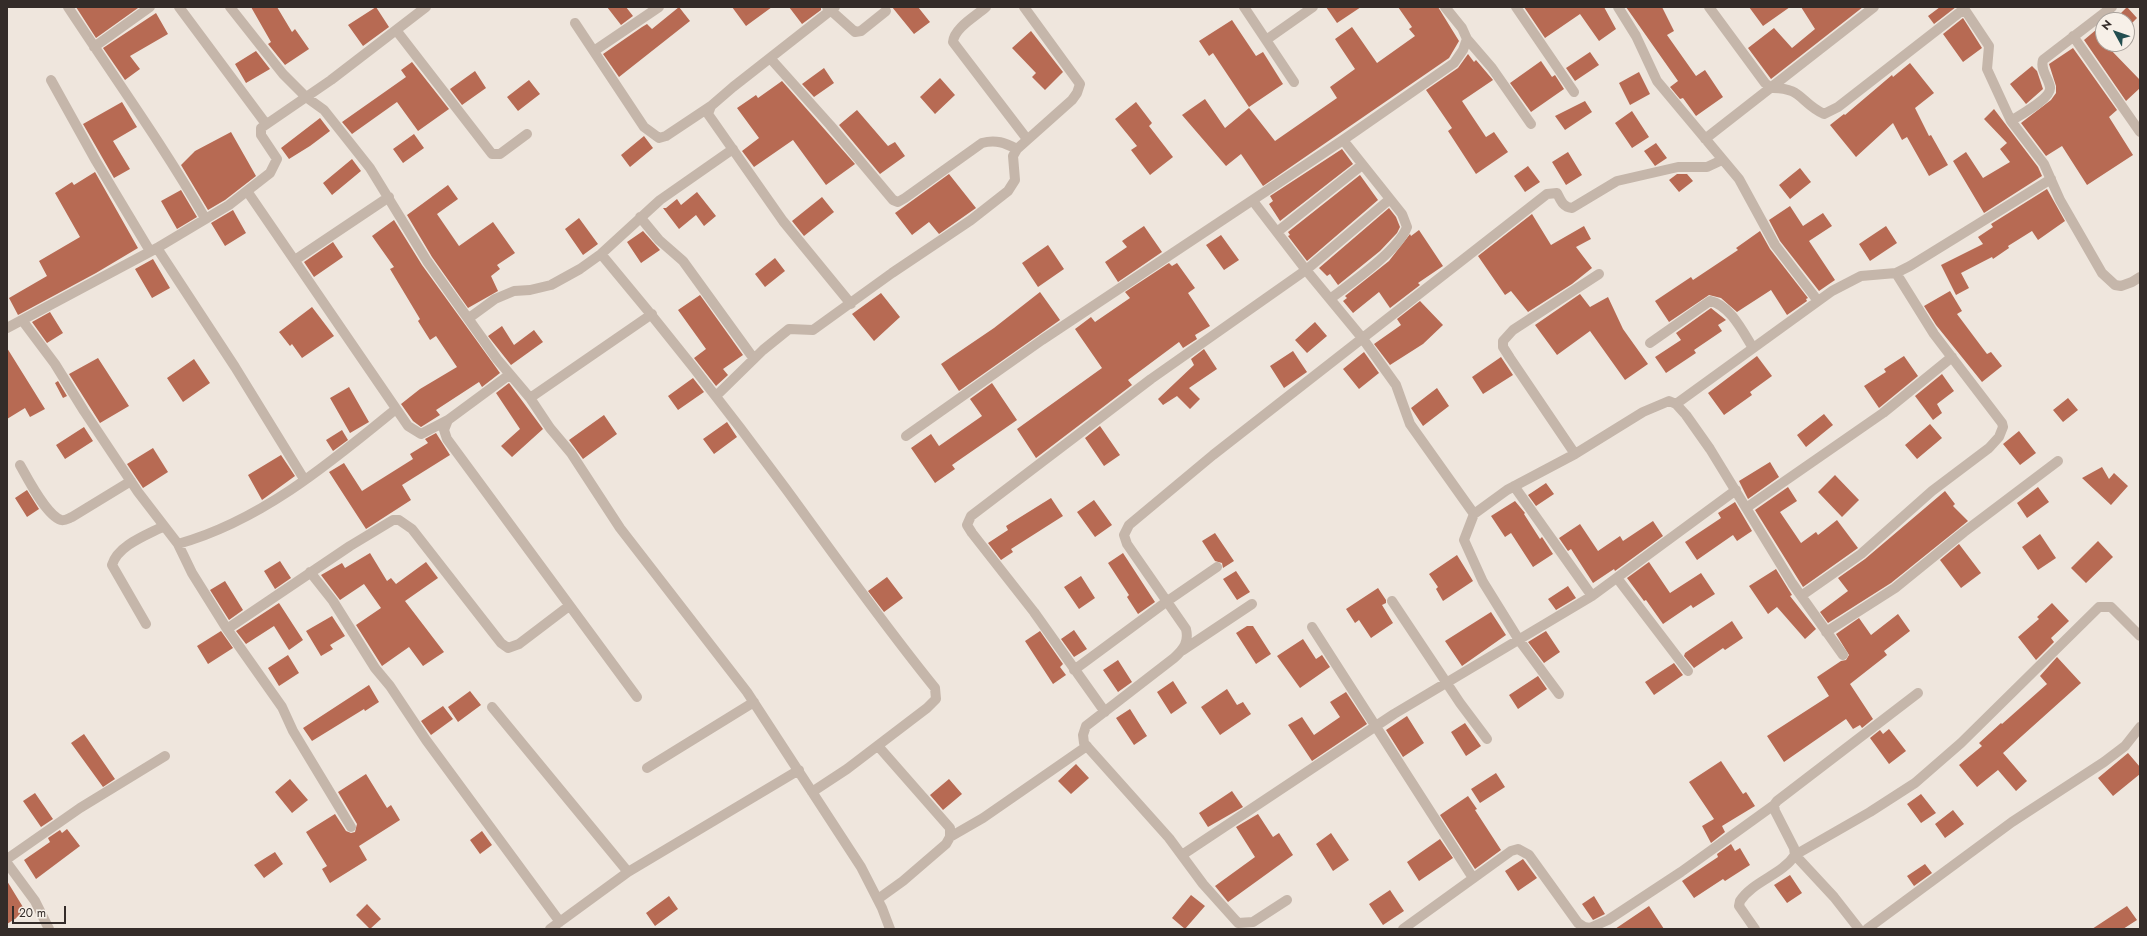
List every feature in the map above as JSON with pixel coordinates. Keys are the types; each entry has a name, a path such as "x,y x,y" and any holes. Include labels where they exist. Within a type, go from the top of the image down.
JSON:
{"street":[{"path":"68,7 94,47 145,119 205,218"},
{"path":"94,47 150,7"},
{"path":"179,7 266,124"},
{"path":"230,7 282,74 306,97 324,110 370,168 427,261 509,375 530,398 550,428 570,453 620,528 754,702 861,867 878,899 890,929"},
{"path":"7,328 153,249 229,205 270,173 277,160 261,136 261,128 306,97 426,7"},
{"path":"594,51 659,7"},
{"path":"986,7 957,32 953,37 953,42 1027,138"},
{"path":"716,396 754,359 789,329 813,330 892,273 971,220 1008,191 1014,180 1013,156 1017,149 1027,138 1072,100 1080,84 1024,7"},
{"path":"1244,7 1294,82"},
{"path":"1266,40 1313,7"},
{"path":"1445,7 1462,28 1467,39 1492,68 1531,124"},
{"path":"1516,7 1574,92"},
{"path":"1618,7 1636,36 1657,81 1739,179 1775,245 1818,301"},
{"path":"1709,7 1759,76 1771,88 1790,89 1824,114 1831,112 1964,8 1989,46 1987,70 2011,121 2044,164 2060,200 2102,273 2108,281 2115,285 2121,286 2140,277"},
{"path":"1705,139 1874,7"},
{"path":"2011,121 2049,93 2050,88 2043,70 2043,60 2112,7"},
{"path":"575,23 644,127 659,138 666,136 711,106 831,8 855,32 861,30 886,11"},
{"path":"396,30 492,154 500,154 527,134"},
{"path":"2073,36 2140,132"},
{"path":"906,436 1042,340 1253,201 1454,62 1463,50 1467,39"},
{"path":"770,58 830,124 893,200 898,202 906,198 982,144 989,141 1003,142 1017,149"},
{"path":"51,80 96,161 153,249 235,366 304,480"},
{"path":"711,106 708,114 712,122 733,149 783,221 851,304"},
{"path":"1330,299 1381,258 1405,232 1406,222 1390,199 1343,140"},
{"path":"469,318 495,299 514,291 530,290 551,285 580,269 601,254 640,217 676,188 733,149"},
{"path":"1184,650 1188,638 1186,629 1127,544 1124,535 1129,525 1213,455 1363,339 1491,236 1547,194 1557,193 1562,204 1567,208 1572,208 1617,181 1678,167 1707,167 1722,160"},
{"path":"1276,232 1362,165"},
{"path":"1676,404 1818,301 1849,281 1861,276 1896,273 1910,266 2051,179"},
{"path":"247,191 408,426 422,434 448,420 509,375"},
{"path":"295,260 389,197"},
{"path":"1105,712 1034,612 972,533 967,525 972,516 1151,380 1306,270 1390,199"},
{"path":"1253,201 1306,270 1363,339 1396,385 1410,424 1474,514"},
{"path":"640,217 659,240 683,261 754,359"},
{"path":"601,254 652,314 716,396 787,490 853,583 935,688 936,699 903,728 812,792"},
{"path":"1801,596 1861,554 1932,491 1989,448 1999,437 2003,427 2002,423 1934,334 1896,273"},
{"path":"1575,454 1510,358 1504,347 1503,341 1513,330 1599,274"},
{"path":"1650,343 1710,301 1721,305 1731,315 1753,348"},
{"path":"530,398 652,314"},
{"path":"22,320 56,364 84,411 131,481 178,544 192,573 227,629 282,707 293,731 351,827"},
{"path":"1746,508 1883,413 1952,357"},
{"path":"1558,694 1519,640 1483,582 1464,540 1474,514 1514,486 1575,454 1643,412 1669,402 1676,404 1690,421 1736,490 1801,596 1843,655"},
{"path":"178,544 197,539 256,512 332,461 396,409"},
{"path":"448,420 444,430 447,439 637,697"},
{"path":"1826,632 1895,588 1964,532 2058,461"},
{"path":"20,465 44,504 60,520 65,520 72,517 131,481"},
{"path":"1514,486 1592,596"},
{"path":"1182,856 1375,726 1592,596 1736,490"},
{"path":"227,629 310,572 393,520 399,520 412,529 501,643 508,648 513,648 519,644 570,606"},
{"path":"146,624 112,565 114,558 120,552 164,526"},
{"path":"1074,670 1166,602 1217,567"},
{"path":"310,572 332,601 375,668 390,686 426,740 560,922"},
{"path":"1617,578 1688,671"},
{"path":"1392,601 1487,739"},
{"path":"1252,604 1184,650 1086,726 1083,735 1084,743 1169,838 1203,884 1238,923 1253,922 1287,900"},
{"path":"1755,929 1740,906 1740,901 1749,891 1789,863 1795,855 1870,812 1915,783 1961,743 2099,607 2111,606 2140,636"},
{"path":"1312,627 1473,878"},
{"path":"1406,928 1511,851 1518,849 1523,850 1537,866 1578,923 1584,927 1590,928 1608,920 1681,872 1774,805 1784,794 1864,736 1918,693"},
{"path":"647,768 754,702"},
{"path":"492,707 628,872"},
{"path":"1867,929 2012,822 2104,762 2125,746 2140,727"},
{"path":"878,746 950,828 950,837 946,844 903,882 878,899"},
{"path":"950,837 983,818 1087,746"},
{"path":"7,859 80,808 165,756"},
{"path":"550,929 628,872 799,770"},
{"path":"1774,805 1777,817 1794,848 1795,855 1834,897 1859,929"},
{"path":"7,863 35,901 49,929"}],"building":[{"path":"76,7 137,7 138,8 96,38"},
{"path":"251,7 277,7 292,32 295,29 309,49 285,65 268,44 271,42"},
{"path":"376,7 389,27 363,46 348,25"},
{"path":"607,7 626,7 633,16 621,25"},
{"path":"679,7 690,21 619,77 603,54 647,24 652,29"},
{"path":"732,7 772,7 746,26"},
{"path":"789,7 821,7 821,10 802,24"},
{"path":"892,7 918,7 930,22 914,34"},
{"path":"1326,7 1361,7 1337,23"},
{"path":"1398,7 1438,7 1459,41 1449,58 1263,186 1241,154 1226,166 1182,115 1205,99 1225,128 1249,108 1275,141 1337,98 1330,87 1355,69 1335,39 1352,27 1377,63 1415,36 1409,29 1412,27"},
{"path":"1524,7 1604,7 1616,29 1599,41 1580,14 1545,38"},
{"path":"1626,7 1662,7 1674,31 1667,35 1696,76 1705,70 1723,97 1696,116 1683,98 1680,99 1670,87 1678,81"},
{"path":"1749,7 1790,7 1763,26"},
{"path":"1801,7 1863,7 1771,79 1748,48 1774,28 1792,48 1815,29"},
{"path":"1940,7 1956,7 1934,24 1928,16"},
{"path":"2127,7 2132,12 2122,12"},
{"path":"156,13 168,34 130,56 140,69 125,80 103,48"},
{"path":"1963,18 1982,48 1963,62 1943,34"},
{"path":"1232,20 1256,56 1263,52 1283,84 1249,107 1213,53 1209,56 1199,41"},
{"path":"1031,31 1063,72 1045,90 1032,77 1036,73 1012,48"},
{"path":"2095,31 2095,52 2113,52 2140,80 2140,88 2126,101 2084,40"},
{"path":"2073,48 2117,110 2109,117 2133,155 2087,185 2062,146 2046,156 2021,123 2051,100 2056,93 2056,86 2049,64"},
{"path":"256,51 270,69 246,83 235,64"},
{"path":"1590,52 1599,65 1575,81 1566,68"},
{"path":"1468,54 1474,62 1476,60 1493,80 1462,101 1486,137 1494,132 1508,152 1476,174 1448,131 1452,128 1426,90 1458,68"},
{"path":"1541,61 1552,77 1555,75 1564,89 1531,112 1510,83"},
{"path":"412,62 449,109 418,131 397,102 352,134 342,122 406,77 401,70"},
{"path":"1910,63 1934,93 1915,108 1929,136 1931,135 1948,165 1929,176 1907,137 1902,140 1893,123 1856,157 1830,125 1844,114 1845,115 1892,75 1893,77"},
{"path":"2032,66 2037,71 2043,89 2026,104 2010,84"},
{"path":"824,68 834,83 814,97 802,84"},
{"path":"475,71 486,88 462,105 450,89"},
{"path":"1639,72 1650,94 1630,105 1619,83"},
{"path":"940,78 955,95 935,114 920,97"},
{"path":"529,80 540,94 518,111 507,97"},
{"path":"782,81 855,164 826,185 793,140 754,167 742,151 759,138 737,108 756,95 758,98"},
{"path":"1585,101 1592,112 1565,130 1555,116"},
{"path":"122,102 137,127 113,141 130,169 114,178 83,124"},
{"path":"1136,102 1152,123 1149,126 1173,157 1150,175 1131,150 1137,146 1115,119"},
{"path":"1994,109 2038,167 2042,176 1984,213 1953,161 1966,152 1983,178 2010,162 2000,149 2007,143 1984,119"},
{"path":"857,110 888,146 895,142 905,156 880,174 839,125"},
{"path":"1632,111 1649,137 1632,148 1615,123"},
{"path":"320,118 330,131 289,159 281,148"},
{"path":"231,132 256,176 225,200 208,210 181,165 195,151"},
{"path":"414,134 424,148 403,163 393,149"},
{"path":"644,136 653,148 630,167 621,155"},
{"path":"1656,143 1667,158 1655,166 1644,151"},
{"path":"1342,149 1353,164 1280,221 1269,204 1273,201 1270,196"},
{"path":"1568,152 1582,175 1566,185 1552,162"},
{"path":"352,159 361,171 332,195 323,183"},
{"path":"1528,166 1540,182 1525,192 1514,176"},
{"path":"1800,168 1811,182 1790,199 1779,185"},
{"path":"95,172 138,248 96,273 18,315 9,298 47,276 39,261 80,237 55,193 72,182 74,185"},
{"path":"949,174 976,208 939,234 929,222 912,235 895,213"},
{"path":"1677,174 1687,174 1693,181 1679,192 1669,180"},
{"path":"1360,175 1378,200 1307,261 1288,236 1290,235 1288,232"},
{"path":"448,185 458,199 437,214 459,246 493,222 515,253 497,265 500,269 491,276 498,291 468,308 432,257 407,215"},
{"path":"2047,189 2065,221 2038,240 2032,231 2008,246 2009,248 1993,259 1992,257 1961,273 1969,288 1956,295 1941,265 1983,244 1978,237 1993,227 1991,224"},
{"path":"181,190 197,217 177,229 161,201"},
{"path":"697,192 716,216 704,226 696,215 679,229 663,208 666,208 677,199 681,205"},
{"path":"822,197 834,212 804,236 792,221"},
{"path":"1790,206 1803,226 1823,213 1832,226 1809,241 1835,280 1819,291 1780,241 1769,220"},
{"path":"1389,208 1396,217 1400,227 1397,233 1380,251 1338,285 1330,274 1327,276 1319,268"},
{"path":"233,210 246,233 225,246 211,223"},
{"path":"1532,214 1551,245 1584,226 1591,239 1576,247 1592,268 1572,284 1528,312 1511,291 1505,295 1478,256"},
{"path":"579,218 598,244 583,255 565,229"},
{"path":"394,220 422,265 500,373 482,387 479,382 436,410 440,415 421,427 413,421 401,404 420,389 457,367 436,336 430,340 418,321 420,319 390,269 394,267 372,236"},
{"path":"1144,226 1162,252 1118,282 1105,262 1127,247 1122,241"},
{"path":"1886,226 1897,243 1870,261 1859,244"},
{"path":"1419,230 1443,266 1418,283 1420,285 1390,308 1379,292 1353,313 1343,301 1347,298 1345,296 1389,261 1410,234 1411,236"},
{"path":"643,231 660,250 641,263 627,242"},
{"path":"1760,231 1770,249 1808,298 1806,299 1807,301 1787,315 1771,290 1737,312 1721,298 1709,295 1669,322 1655,301 1691,277 1693,280 1738,250 1736,248"},
{"path":"1221,235 1239,260 1224,270 1206,245"},
{"path":"333,242 343,257 314,277 304,262"},
{"path":"1048,245 1064,269 1038,287 1022,263"},
{"path":"775,258 785,271 765,287 755,274"},
{"path":"153,259 170,288 152,298 135,269"},
{"path":"1169,263 1172,266 1177,263 1195,288 1188,293 1210,326 1195,335 1197,339 1183,348 1179,342 1128,380 1132,385 1036,458 1017,429 1102,368 1075,329 1091,317 1095,322 1130,298 1125,292"},
{"path":"1950,291 1962,311 1957,314 1987,354 1991,352 2002,366 1982,382 1936,325 1924,306"},
{"path":"1040,292 1060,320 959,391 941,364 994,328"},
{"path":"881,293 900,317 874,341 852,314"},
{"path":"1580,294 1590,307 1608,297 1623,329 1648,364 1625,380 1590,331 1557,355 1535,325"},
{"path":"700,295 743,355 723,369 728,375 716,386 694,358 706,349 678,310"},
{"path":"1420,301 1443,325 1423,344 1390,365 1374,344 1401,325 1397,319"},
{"path":"312,307 334,336 302,358 292,344 290,346 279,332"},
{"path":"1711,308 1726,320 1718,325 1722,331 1694,350 1696,353 1666,373 1655,357 1681,340 1676,333"},
{"path":"50,312 63,333 47,343 32,322"},
{"path":"1315,322 1327,336 1307,353 1295,340"},
{"path":"502,326 514,345 534,330 543,342 511,365 488,336"},
{"path":"7,348 45,409 30,417 25,408 7,419"},
{"path":"1204,349 1217,369 1189,388 1200,399 1190,409 1177,396 1163,405 1158,399 1194,365 1191,359"},
{"path":"1293,351 1307,372 1284,388 1270,366"},
{"path":"1364,352 1379,373 1359,389 1343,369"},
{"path":"1757,356 1772,376 1750,392 1752,395 1724,415 1708,393"},
{"path":"1904,356 1918,376 1879,408 1864,386 1886,372 1884,369"},
{"path":"1501,357 1513,375 1483,394 1472,377"},
{"path":"98,358 129,406 100,423 69,374"},
{"path":"194,359 210,383 183,402 167,378"},
{"path":"1942,374 1954,391 1937,404 1942,413 1933,420 1915,396"},
{"path":"693,378 704,392 678,410 668,396"},
{"path":"58,381 67,396 63,398 55,383"},
{"path":"509,383 543,429 512,457 501,446 520,429 496,393"},
{"path":"992,383 1017,420 952,465 955,469 935,483 911,448 931,434 939,446 982,416 970,399"},
{"path":"349,387 369,422 350,433 330,398"},
{"path":"1437,388 1449,406 1423,426 1411,408"},
{"path":"2068,398 2078,410 2063,422 2053,410"},
{"path":"1824,414 1833,425 1806,447 1797,435"},
{"path":"604,415 617,434 583,459 569,440"},
{"path":"727,422 737,437 714,454 703,439"},
{"path":"1930,424 1942,438 1917,459 1905,445"},
{"path":"1100,426 1120,455 1104,466 1085,438"},
{"path":"84,427 93,441 65,459 56,445"},
{"path":"342,430 348,440 333,451 326,440"},
{"path":"2019,431 2036,453 2020,465 2003,444"},
{"path":"436,433 450,455 402,485 411,500 366,529 329,472 344,463 362,491 413,459 410,454 428,443 425,439"},
{"path":"153,448 168,472 143,488 127,464"},
{"path":"281,455 295,476 262,500 248,475"},
{"path":"1770,462 1779,477 1748,499 1739,481"},
{"path":"2102,467 2109,479 2114,473 2128,486 2111,505 2082,478"},
{"path":"1835,475 1859,500 1842,517 1818,492"},
{"path":"1546,483 1554,494 1536,506 1528,495"},
{"path":"1788,487 1797,501 1780,512 1801,543 1816,532 1818,535 1837,520 1858,548 1803,587 1755,510"},
{"path":"2038,487 2049,502 2027,518 2017,503"},
{"path":"27,490 39,509 27,517 15,498"},
{"path":"1945,491 1955,504 1953,506 1968,521 1891,583 1828,623 1820,612 1848,591 1838,578 1865,559"},
{"path":"1051,498 1063,516 1011,549 1013,552 1001,560 988,543 1008,530 1006,526"},
{"path":"1094,500 1112,525 1095,537 1077,512"},
{"path":"1515,501 1525,513 1524,514 1540,539 1542,537 1553,554 1533,567 1511,533 1505,537 1491,516"},
{"path":"1735,502 1752,531 1737,541 1733,535 1697,560 1685,542 1721,518 1718,513"},
{"path":"1653,521 1663,536 1615,571 1614,569 1593,583 1571,549 1568,551 1559,538 1580,524 1598,551 1620,536 1623,541"},
{"path":"1215,533 1234,561 1223,568 1222,563 1215,561 1202,541"},
{"path":"2040,534 2056,558 2038,570 2022,547"},
{"path":"2098,541 2113,557 2086,583 2071,568"},
{"path":"1959,544 1981,573 1961,588 1940,560"},
{"path":"370,553 387,581 391,578 396,584 426,562 438,578 405,601 444,652 423,666 409,647 382,666 356,625 381,608 364,584 340,600 321,575 342,563 345,568"},
{"path":"1123,553 1155,602 1138,614 1127,597 1129,595 1108,563"},
{"path":"1457,555 1473,581 1443,601 1436,589 1438,587 1429,574"},
{"path":"280,561 291,578 275,589 264,571"},
{"path":"1649,562 1670,593 1701,573 1715,594 1693,608 1691,605 1663,624 1646,600 1644,601 1627,578"},
{"path":"1776,569 1792,595 1790,596 1816,629 1805,639 1777,607 1768,614 1749,586"},
{"path":"1236,571 1250,592 1237,600 1223,579"},
{"path":"1081,576 1095,598 1079,609 1064,587"},
{"path":"887,577 903,598 884,612 868,591"},
{"path":"225,581 243,610 229,620 210,590"},
{"path":"1568,586 1576,598 1556,610 1548,599"},
{"path":"1378,588 1386,600 1386,603 1382,605 1393,623 1371,638 1359,620 1355,623 1346,609"},
{"path":"279,603 303,640 289,650 274,626 246,644 236,631"},
{"path":"2052,603 2069,621 2051,638 2054,642 2036,660 2018,637 2039,619 2037,617"},
{"path":"1491,612 1506,635 1462,666 1445,641"},
{"path":"1898,614 1910,631 1884,651 1887,655 1850,684 1873,719 1862,728 1860,725 1853,729 1846,719 1784,762 1767,736 1829,696 1817,677 1841,661 1846,660 1849,655 1836,634 1859,618 1871,635"},
{"path":"332,616 345,636 330,645 333,649 321,656 306,631"},
{"path":"1732,621 1743,638 1725,650 1723,648 1694,668 1684,656 1685,653"},
{"path":"1247,626 1253,626 1271,654 1256,664 1236,633"},
{"path":"1074,630 1087,649 1074,657 1061,639"},
{"path":"221,631 233,648 208,664 197,646"},
{"path":"1040,631 1063,664 1060,667 1066,675 1053,684 1025,641"},
{"path":"1546,631 1560,652 1544,663 1528,642"},
{"path":"1303,639 1316,659 1322,655 1330,667 1300,688 1277,656"},
{"path":"288,655 299,673 279,686 268,668"},
{"path":"2057,657 2081,683 2003,753 2027,781 2016,791 1998,770 1977,787 1959,765 1982,746 1979,743 2047,684 2040,676"},
{"path":"1118,660 1132,682 1118,692 1103,670"},
{"path":"1674,663 1683,675 1654,695 1645,682"},
{"path":"1538,676 1547,689 1518,709 1509,695"},
{"path":"1173,681 1187,703 1171,714 1157,692"},
{"path":"369,685 379,702 365,711 364,709 312,741 303,728"},
{"path":"1227,689 1237,705 1243,702 1251,714 1220,735 1201,707"},
{"path":"470,691 481,705 458,722 448,707"},
{"path":"1346,692 1367,724 1312,761 1288,725 1302,717 1314,735 1340,717 1330,702"},
{"path":"443,706 453,719 431,735 421,721"},
{"path":"1130,709 1147,736 1134,745 1116,718"},
{"path":"1407,716 1424,743 1403,757 1386,730"},
{"path":"1465,723 1481,746 1466,756 1451,732"},
{"path":"1889,729 1906,751 1889,764 1870,738 1880,730 1883,734"},
{"path":"84,734 115,779 103,787 71,743"},
{"path":"2128,753 2140,767 2140,774 2113,796 2098,778"},
{"path":"1721,761 1743,794 1746,792 1755,806 1722,826 1725,832 1711,843 1702,826 1714,819 1689,782"},
{"path":"1076,764 1089,778 1071,794 1058,781"},
{"path":"1496,773 1505,787 1480,803 1471,789"},
{"path":"366,774 387,808 391,805 400,820 359,846 367,860 330,883 322,869 327,866 306,832 335,814 346,831 351,833 355,832 357,824 338,792"},
{"path":"290,779 308,800 292,813 275,792"},
{"path":"949,779 962,794 943,810 930,795"},
{"path":"1232,791 1243,807 1208,827 1199,813"},
{"path":"35,793 53,819 41,827 23,801"},
{"path":"1921,794 1936,813 1921,823 1907,804"},
{"path":"1468,796 1477,809 1475,810 1501,850 1475,869 1440,815"},
{"path":"1953,810 1964,824 1945,838 1935,824"},
{"path":"1258,814 1273,837 1279,833 1293,855 1228,902 1215,886 1255,857 1236,827"},
{"path":"67,829 80,846 36,879 24,860 50,842 48,838 60,830 62,833"},
{"path":"482,831 492,845 480,854 470,840"},
{"path":"1331,833 1349,860 1333,871 1316,844"},
{"path":"1440,839 1453,858 1419,881 1407,862"},
{"path":"1731,844 1735,851 1740,848 1750,865 1725,881 1723,879 1694,898 1682,881 1718,857 1717,854"},
{"path":"275,852 283,864 264,878 254,865"},
{"path":"1523,859 1537,878 1518,891 1505,871"},
{"path":"1925,864 1932,873 1914,886 1907,876"},
{"path":"1790,875 1802,893 1787,903 1774,885"},
{"path":"7,881 26,912 7,924"},
{"path":"1390,890 1404,911 1383,925 1369,904"},
{"path":"1191,895 1205,906 1185,929 1172,918"},
{"path":"669,896 678,909 655,926 646,913"},
{"path":"1594,896 1605,914 1593,920 1582,904"},
{"path":"367,904 381,919 370,929 356,915"},
{"path":"1649,906 1664,929 1615,929"},
{"path":"2127,906 2137,920 2123,929 2092,929"}]}
